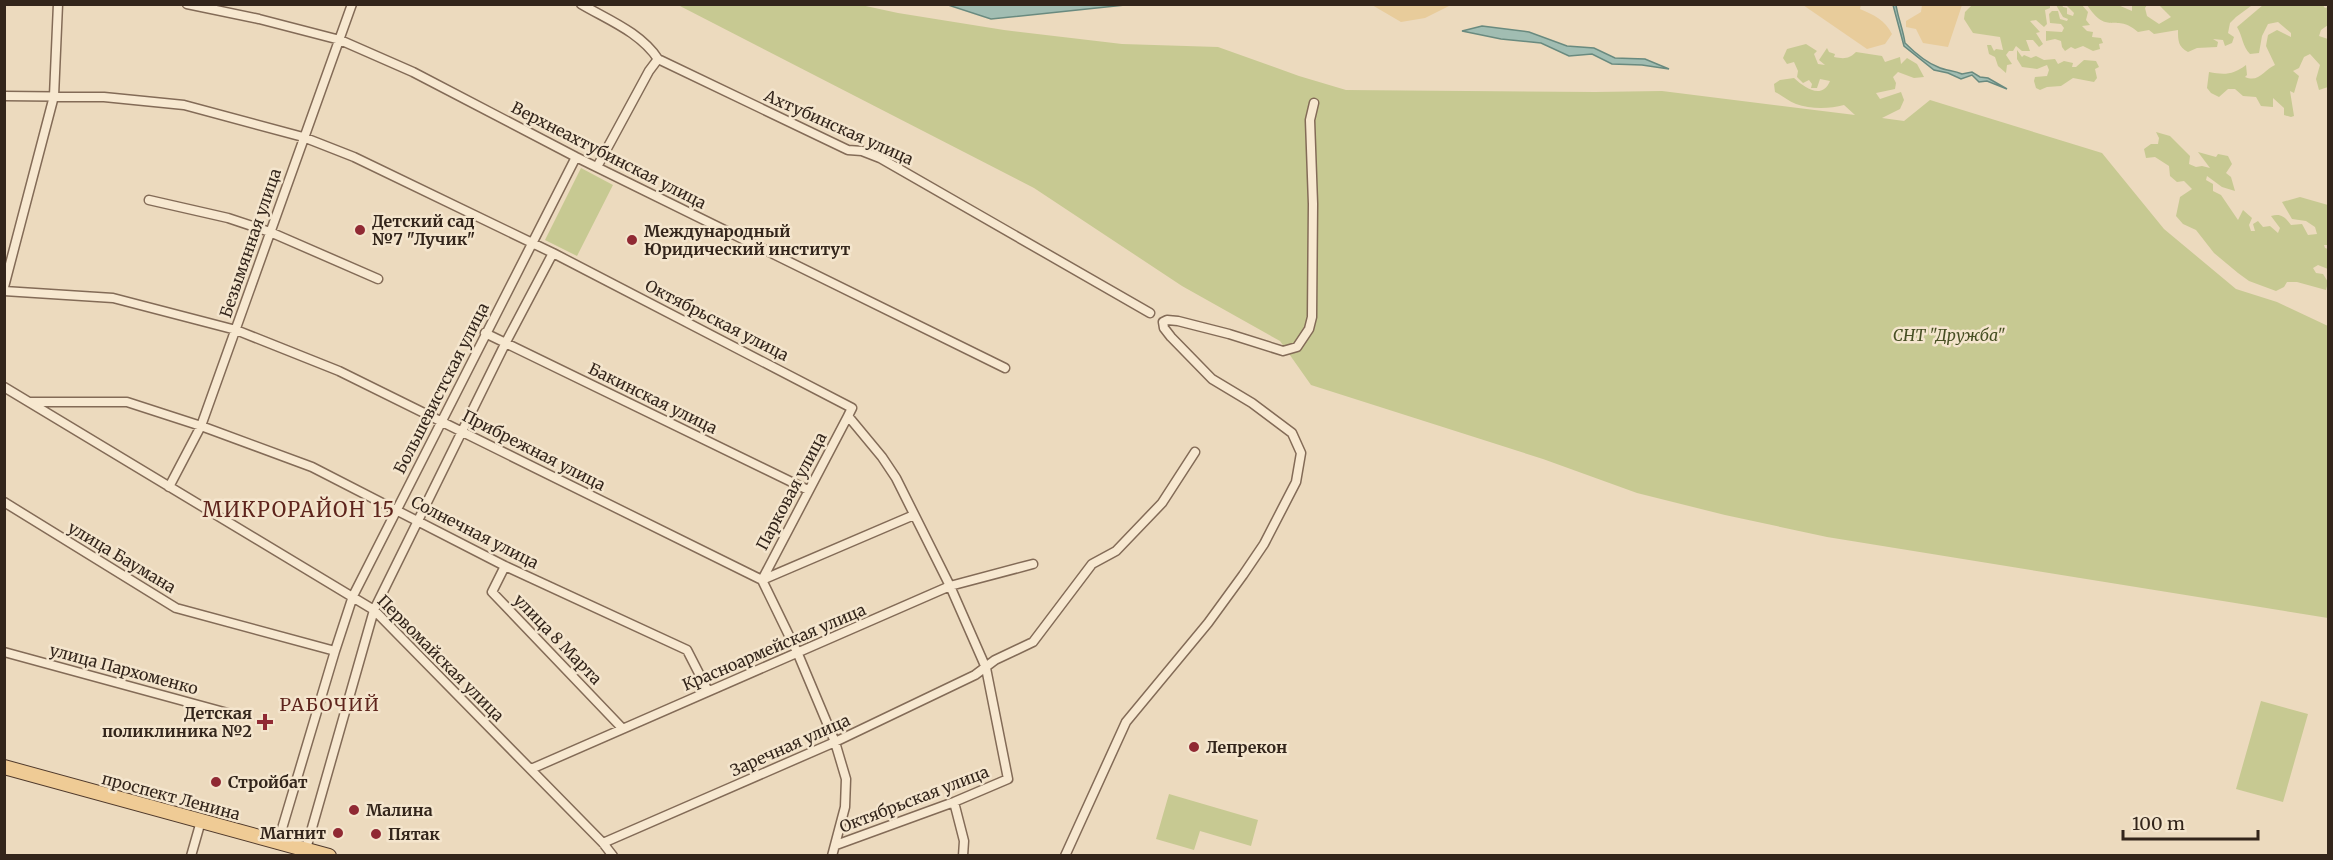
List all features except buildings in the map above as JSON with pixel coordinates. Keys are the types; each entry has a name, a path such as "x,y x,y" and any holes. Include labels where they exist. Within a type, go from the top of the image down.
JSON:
{"main road":[{"name":"проспект Ленина","path":"4,767 329,855"}],"street":[{"path":"4,289 54,96 58,4"},
{"name":"Верхнеахтубинская улица","path":"187,4 259,19 340,40 413,72 576,157 1005,368"},
{"name":"Безымянная улица","path":"169,487 201,426 352,4"},
{"name":"Ахтубинская улица","path":"581,4 634,34 658,59 848,150 862,151 880,158 1150,313"},
{"path":"597,167 649,71 658,59"},
{"name":"Октябрьская улица","path":"4,96 104,97 184,105 303,137 354,157 532,242 852,408 848,416 882,457 914,515 950,586 986,668 1008,779 954,802 836,845"},
{"path":"1065,855 1126,722 1208,623 1248,567 1269,534 1296,482 1301,453 1292,433 1212,379 1171,337 1162,322 1167,320 1188,324 1283,351 1297,347 1309,329 1312,316 1313,204 1310,120 1314,103"},
{"name":"Большевистская улица","path":"278,842 353,596 576,157"},
{"path":"149,200 228,218 270,232 378,279"},
{"path":"306,849 374,610 506,342 554,253"},
{"name":"Прибрежная улица","path":"4,289 113,298 236,330 339,371 762,580"},
{"name":"Бакинская улица","path":"485,333 808,490"},
{"name":"Первомайская улица","path":"4,387 374,610 613,855"},
{"name":"Солнечная улица","path":"30,402 127,402 201,426 312,467 505,566 687,650 708,691"},
{"name":"Парковая улица","path":"762,580 848,416"},
{"name":"Заречная улица","path":"603,843 834,742 986,668 995,660 1033,642 1092,564 1116,551 1162,503 1195,452"},
{"name":"улица Баумана","path":"4,502 176,608 335,651"},
{"path":"832,855 845,807 846,779 834,742 798,654 762,580 914,515"},
{"name":"Красноармейская улица","path":"531,769 950,586 1033,564"},
{"name":"улица 8 Марта","path":"505,566 492,592 622,728"},
{"name":"улица Пархоменко","path":"4,652 236,715"},
{"path":"954,802 964,841 963,855"},
{"path":"191,855 201,821"}],"green space":[{"path":"2322,4 2325,8 2328,7 2328,25 2321,30 2319,36 2328,39 2328,87 2319,90 2316,79 2320,65 2310,54 2304,57 2299,68 2293,71 2299,76 2294,93 2290,91 2294,116 2284,115 2284,108 2273,98 2273,107 2261,106 2256,97 2243,96 2235,89 2228,89 2219,97 2207,88 2209,72 2228,73 2237,71 2246,65 2247,75 2245,77 2254,78 2275,65 2266,46 2268,35 2277,30 2291,37 2291,33 2278,22 2268,24 2262,36 2259,53 2250,54 2245,48 2237,27 2263,5"},
{"name":"СНТ \"Дружба\"","path":"678,5 861,5 1004,30 1122,44 1218,47 1346,90 1662,91 1855,115 1844,105 1826,108 1801,106 1775,92 1774,84 1780,80 1794,78 1808,88 1818,91 1827,87 1830,81 1820,79 1817,88 1811,88 1812,84 1809,80 1803,83 1797,77 1798,71 1794,62 1787,64 1783,58 1787,49 1806,44 1817,51 1814,54 1818,64 1825,65 1819,60 1827,48 1829,52 1835,54 1834,57 1841,58 1849,57 1856,52 1882,56 1885,62 1900,57 1901,64 1907,58 1917,64 1924,77 1914,78 1898,72 1893,77 1896,83 1895,89 1876,93 1880,99 1901,92 1904,100 1900,109 1882,118 1904,121 1930,100 2102,153 2164,229 2236,289 2277,302 2328,326 2328,618 1827,537 1725,515 1637,493 1543,459 1311,385 1280,341 1182,286 1034,188"},
{"path":"1972,5 2050,5 2050,8 2045,10 2047,24 2044,27 2036,20 2030,21 2040,32 2036,33 2043,44 2039,47 2033,40 2026,40 2030,51 2022,51 2016,46 2013,51 2009,51 2006,55 2012,64 2007,65 2006,73 1998,66 1995,57 1989,54 1987,45 1991,45 1994,51 2003,50 2000,37 1973,33 1964,19 1965,12"},
{"path":"2056,5 2067,8 2067,14 2073,16 2074,13 2066,5 2082,5 2088,12 2086,20 2090,25 2082,26 2087,31 2093,32 2092,37 2101,38 2103,43 2099,44 2100,49 2093,51 2083,46 2075,49 2071,47 2065,51 2061,41 2055,39 2046,41 2046,31 2062,32 2064,28 2061,24 2050,23 2049,14 2052,11 2058,11 2060,19 2067,21 2068,19 2063,17"},
{"path":"2087,5 2118,5 2132,11 2132,5 2147,5 2145,8 2147,16 2159,24 2171,17 2159,5 2251,6 2230,23 2228,33 2234,37 2232,43 2225,46 2223,40 2213,39 2218,42 2217,47 2197,48 2188,52 2179,43 2178,30 2154,34 2149,30 2138,32 2124,24 2107,22 2094,15"},
{"path":"2017,50 2022,57 2024,55 2031,58 2036,56 2044,60 2055,59 2058,64 2064,61 2073,63 2072,67 2076,67 2084,60 2096,61 2099,67 2095,69 2097,78 2094,82 2073,78 2061,86 2040,90 2036,88 2035,77 2047,76 2049,70 2047,65 2037,69 2022,67 2017,59"},
{"path":"2156,132 2170,136 2190,156 2189,164 2196,167 2210,168 2198,152 2216,157 2218,154 2228,156 2232,164 2226,173 2231,177 2235,191 2222,187 2207,176 2206,180 2213,184 2213,191 2221,195 2238,220 2243,210 2252,218 2249,225 2251,231 2255,231 2253,224 2258,221 2263,227 2270,226 2278,233 2280,228 2271,216 2280,215 2291,225 2302,224 2308,235 2317,234 2315,227 2306,221 2292,219 2282,202 2300,197 2328,205 2328,245 2324,245 2328,249 2328,269 2318,265 2313,268 2316,273 2323,274 2328,282 2326,290 2297,282 2287,282 2284,287 2276,291 2249,281 2214,253 2196,230 2183,224 2176,216 2180,197 2192,189 2184,181 2177,182 2170,176 2169,166 2155,157 2146,158 2144,149 2151,144 2158,144 2159,138"},
{"path":"581,168 613,185 577,256 545,240"},
{"path":"2261,701 2308,714 2283,802 2236,789"},
{"path":"1169,794 1258,820 1251,846 1200,831 1194,850 1156,839"}],"sand":[{"path":"1372,5 1451,5 1425,18 1401,22"},
{"path":"1803,5 1861,5 1860,9 1882,22 1892,34 1885,44 1867,49"},
{"path":"1922,5 1962,5 1948,47 1923,43 1916,29 1906,27 1906,21 1921,12"}],"shaded area":[{"path":"948,4 1125,5 991,19"},
{"path":"1893,5 1896,5 1905,43 1920,57 1944,69 1962,74 1972,72 2007,89 1987,81 1979,82 1972,75 1961,79 1934,70 1904,46"},
{"path":"1482,26 1529,32 1567,46 1594,48 1615,58 1645,59 1669,69 1612,64 1592,54 1569,56 1541,43 1501,39 1462,31"}],"place":[{"name":"Детский сад №7 \"Лучик\"","path":"360,230"},
{"name":"Международный Юридический институт","path":"632,240"},
{"name":"Детская поликлиника №2","path":"265,722"},
{"name":"Лепрекон","path":"1194,747"},
{"name":"Стройбат","path":"216,782"},
{"name":"Малина","path":"354,810"},
{"name":"Магнит","path":"338,833"},
{"name":"Пятак","path":"376,834"}],"district":[{"name":"МИКРОРАЙОН 15","path":"299,510"},
{"name":"РАБОЧИЙ","path":"330,705"}]}
